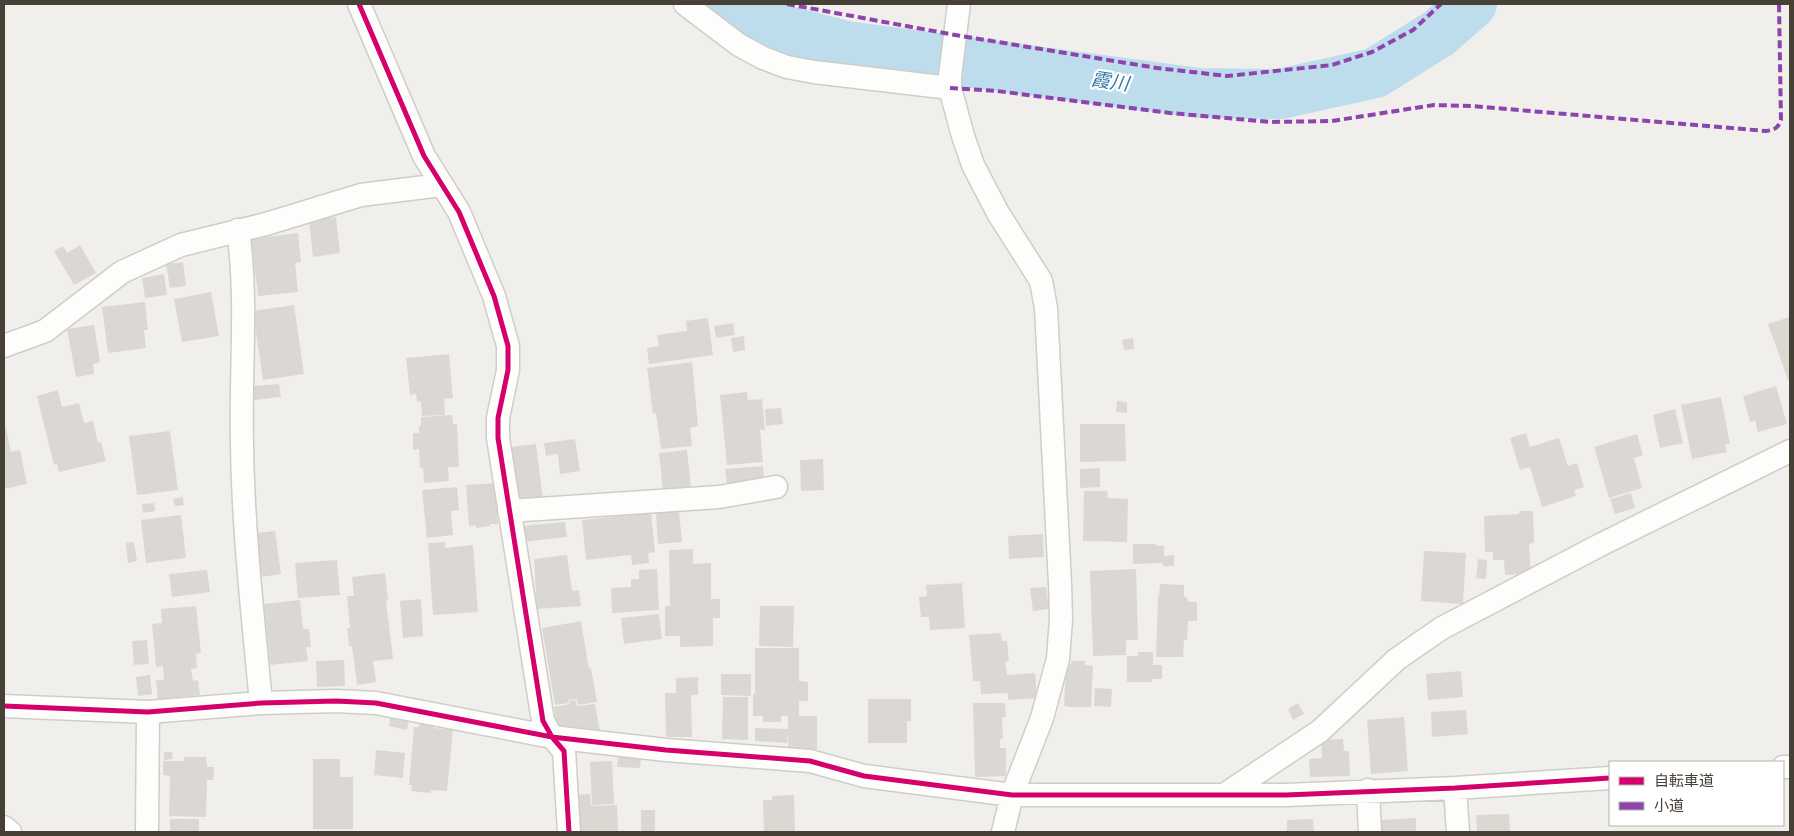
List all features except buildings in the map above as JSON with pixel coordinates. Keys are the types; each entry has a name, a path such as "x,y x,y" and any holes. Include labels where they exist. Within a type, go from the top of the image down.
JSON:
{"street":[{"path":"359,4 424,156 459,212 494,296 508,346 508,370 498,418 498,438 543,721 552,737 564,751 569,832"},
{"path":"685,4 739,45 763,58 787,67 830,74 950,82"},
{"path":"960,4 950,82 972,165 998,213 1041,281 1046,308 1061,620 1058,659 1042,718 1012,795 1002,832"},
{"path":"4,346 45,330 122,272 181,245 266,224 361,195 442,185"},
{"path":"238,230 241,252 242,442 245,520 261,704"},
{"path":"1224,795 1320,731 1397,659 1442,628 1602,544 1790,451"},
{"path":"510,511 719,497 776,487"},
{"path":"4,706 148,712 336,701 376,703 552,737 666,750 810,761 864,776 1012,795 1286,795 1368,790 1455,788 1609,778"},
{"path":"148,712 148,832"},
{"path":"1455,788 1458,832"},
{"path":"1368,790 1370,832"},
{"path":"4,827 10,832"}],"waterway":[{"name":"霞川","path":"732,4 771,27 847,46 1199,93 1280,94 1375,73 1439,33 1472,4"}],"marked path":[{"path":"787,4 955,35 1157,68 1227,76 1332,65 1372,52 1413,30 1441,4"},
{"path":"950,88 997,91 1170,113 1271,122 1332,121 1434,105 1471,106 1766,131 1776,128 1781,120 1779,4"}],"cycle path":[{"path":"359,4 424,156 459,212 494,296 508,346 508,370 498,418 498,438 543,721 552,737 564,751 569,832"},
{"path":"4,706 148,712 261,703 336,701 376,703 552,737 666,750 810,761 864,776 1012,795 1286,795 1455,788 1609,778"}]}
